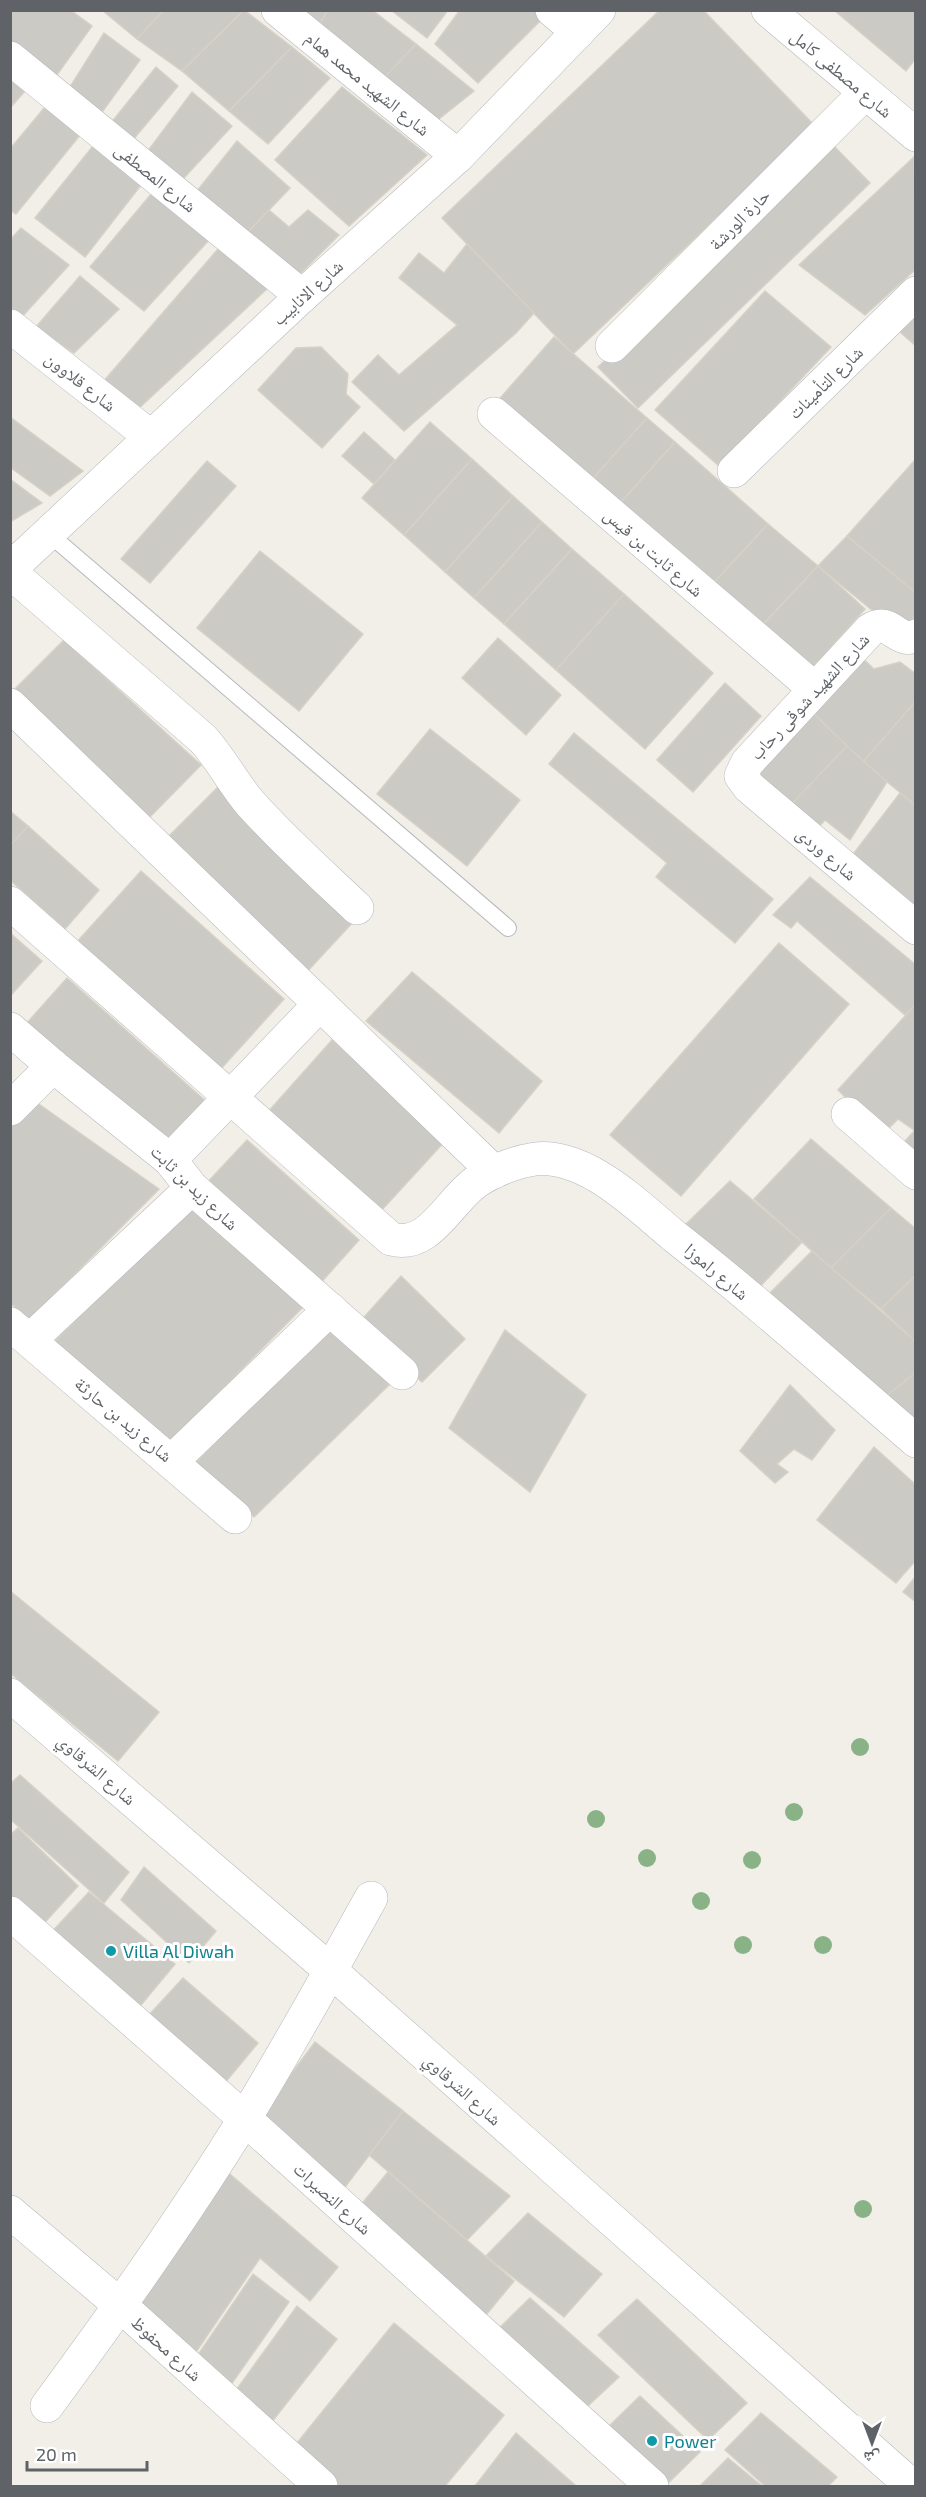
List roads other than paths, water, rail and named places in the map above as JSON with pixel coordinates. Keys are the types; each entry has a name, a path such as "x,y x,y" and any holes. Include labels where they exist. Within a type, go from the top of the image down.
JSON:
{"street":[{"name":"شارع الشهيد محمد همام","path":"278,10 458,156"},
{"path":"552,10 588,21"},
{"name":"شارع مصطفى كامل","path":"768,10 915,135"},
{"name":"شارع الانابيب","path":"21,555 458,156 588,21"},
{"name":"شارع المصطفى","path":"10,58 302,296"},
{"name":"حارة الورشة","path":"612,346 866,93"},
{"name":"شارع التأمينات","path":"734,471 915,292"},
{"name":"شارع قلاوون","path":"10,326 151,437"},
{"name":"شارع ثابت بن قيس","path":"494,414 815,689"},
{"path":"21,555 203,739 221,759 248,801 268,823 357,908"},
{"name":"شارع الشهيد شوقى رحاب","path":"741,776 747,762 876,626 890,627 900,637 907,639 915,636"},
{"path":"10,705 494,1172"},
{"name":"شارع وردى","path":"741,776 749,787 915,928"},
{"name":"شارع راموزا","path":"10,903 391,1239 402,1242 414,1240 424,1234 475,1183 494,1172 536,1159 569,1162 599,1177 711,1264 915,1442"},
{"path":"170,1160 320,1004"},
{"name":"شارع زيد بن ثابت","path":"10,1029 170,1160 192,1188 402,1373"},
{"path":"10,1108 53,1066"},
{"path":"848,1114 915,1173"},
{"path":"20,1332 192,1188"},
{"path":"172,1461 330,1309"},
{"name":"شارع زيد بن حارثة","path":"20,1332 235,1517"},
{"name":"شارع الشرقاوي","path":"10,1695 331,1971 912,2487"},
{"path":"47,2406 121,2306 245,2119 331,1971 370,1898"},
{"name":"شارع النصيرات","path":"10,1913 245,2119 652,2487"},
{"name":"شارع محفوظ","path":"10,2211 121,2306 321,2487"}],"lane":[{"path":"21,555 508,928"}],"place":[{"name":"Villa Al Diwah","path":"111,1951"},
{"name":"Power","path":"652,2441"}]}
